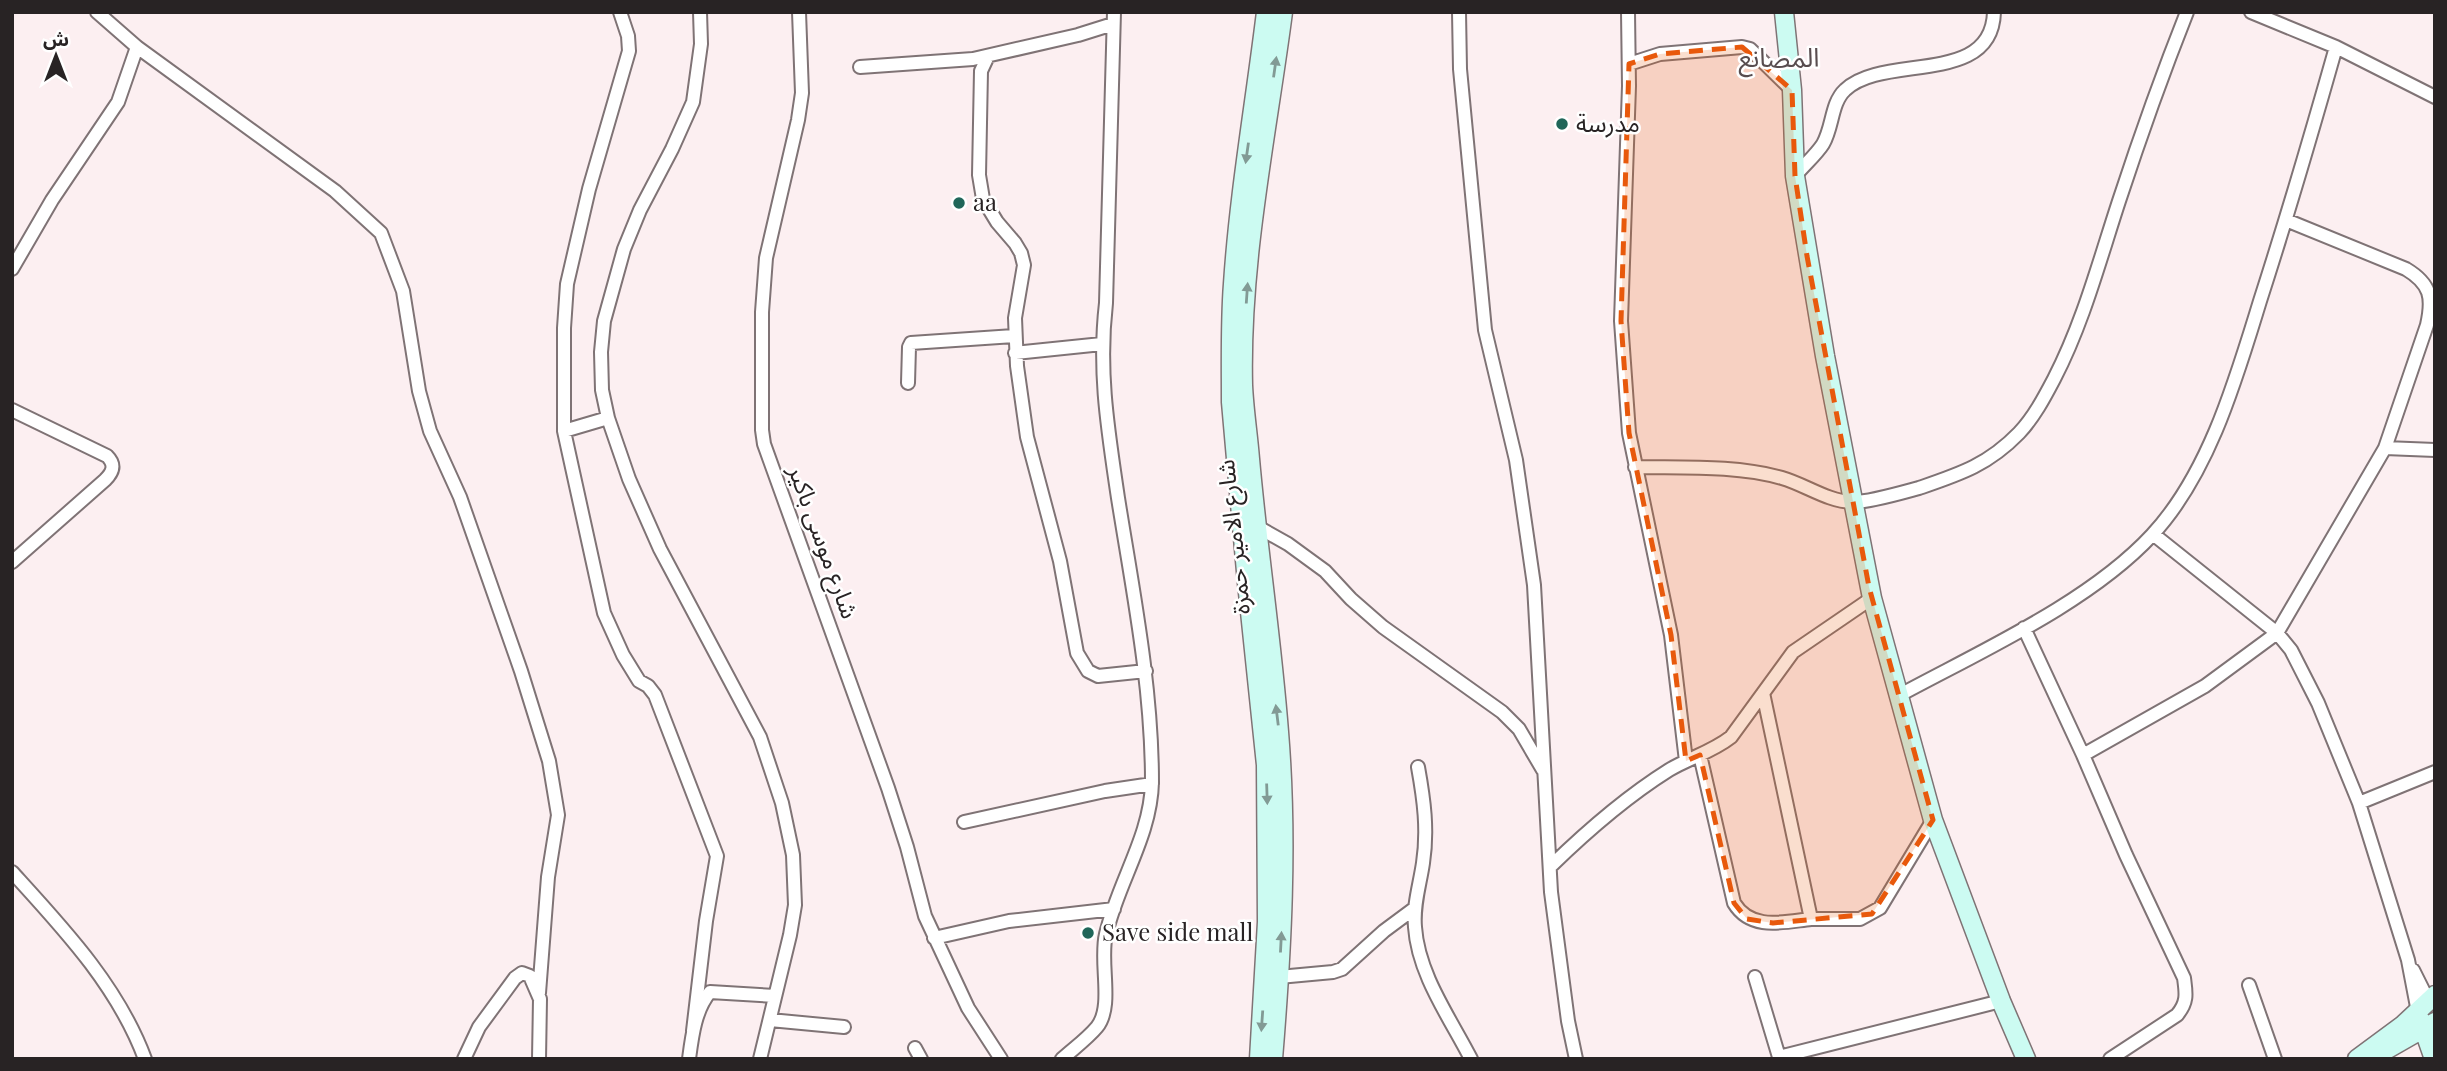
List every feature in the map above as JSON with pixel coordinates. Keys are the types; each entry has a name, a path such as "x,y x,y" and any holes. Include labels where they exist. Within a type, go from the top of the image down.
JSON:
{"main road":[{"name":"شارع الامير حمزة","path":"1266,12 1243,178 1231,314 1231,402 1260,631 1279,731 1285,860 1273,1059"},
{"name":"شارع الامير حمزة","path":"1259,1059 1267,922 1268,810 1256,526 1243,386 1245,324 1256,197 1283,12"},
{"path":"1784,12 1792,90 1795,176 1825,356 1872,598 1933,820 2001,1001 2026,1059"},
{"path":"2357,1059 2427,1003 2434,1059"},
{"path":"2369,1059 2431,1024"}],"street":[{"path":"97,12 136,47 335,191 381,233 403,291 419,391 430,431 460,497 521,671 549,761 558,816 548,877 539,993 539,1059"},
{"path":"620,12 628,36 629,51 589,189 567,284 564,328 564,431 604,613 639,681 648,686 655,695 717,856 706,921 690,1059"},
{"path":"700,12 701,44 693,102 624,249 604,321 602,390 608,418 629,479 660,549 760,737 777,786 793,855 795,905 760,1059"},
{"name":"شارع موسى باكير","path":"799,12 802,93 794,140 773,222 765,271 762,312 764,444 888,788 925,916 968,1008 1001,1059"},
{"path":"1459,12 1460,69 1485,330 1516,460 1534,585 1556,937 1576,1059"},
{"path":"1628,12 1629,64 1621,321 1629,432 1671,635 1686,761"},
{"path":"1795,176 1823,144 1836,104 1844,91 1862,78 1938,64 1976,51 1987,40 1994,12"},
{"path":"1635,467 1759,473 1784,479 1821,495 1853,503 1910,491 1982,464 2021,431 2039,406 2081,322 2159,82 2187,12"},
{"path":"2251,12 2336,47 2435,97"},
{"path":"860,66 988,57 1114,18 1106,303 1102,344 1103,394 1146,671 1152,784 1145,824 1105,934 1103,970 1106,1007 1097,1026 1062,1059"},
{"path":"12,269 52,200 118,102 136,47"},
{"path":"1629,64 1660,54 1742,47 1750,49 1792,90"},
{"path":"1898,696 2024,628 2106,575 2153,534 2195,474 2212,440 2235,379 2286,220 2336,47"},
{"path":"988,57 981,72 979,175 983,199 997,222 1015,243 1024,265 1014,336 1015,353 1027,438 1060,561 1079,658 1088,671 1098,676 1146,671"},
{"path":"2083,755 2188,697 2277,633 2385,448 2427,325 2429,293 2418,276 2406,269 2286,220"},
{"path":"908,383 911,343 1014,336"},
{"path":"1015,353 1102,344"},
{"path":"12,410 107,456 113,467 105,480 12,562"},
{"path":"564,431 608,418"},
{"path":"2385,448 2435,450"},
{"path":"1256,526 1288,544 1325,571 1383,627 1502,712 1519,729 1544,771"},
{"path":"2153,534 2277,633 2291,650 2314,695 2359,803 2408,960 2427,1003"},
{"path":"1552,866 1609,811 1686,761 1718,748 1731,737 1793,652 1872,598"},
{"path":"2024,628 2184,978 2187,996 2177,1015 2110,1059"},
{"path":"1763,693 1811,919"},
{"path":"1700,755 1734,903 1747,919 1773,923 1811,919 1860,919 1880,908 1933,820"},
{"path":"1418,767 1426,831 1424,862 1415,908 1419,949 1471,1059"},
{"path":"2359,803 2435,772"},
{"path":"964,822 1105,791 1152,784"},
{"path":"12,872 92,964 130,1022 145,1059"},
{"path":"1279,978 1342,969 1384,930 1415,908"},
{"path":"934,938 1009,921 1114,909"},
{"path":"464,1059 480,1027 520,973 530,975 539,993"},
{"path":"1755,977 1779,1058 2001,1001"},
{"path":"2249,985 2275,1059"},
{"path":"693,1031 702,1002 709,992 775,996"},
{"path":"770,1020 844,1027"}],"highlighted area":[{"path":"1742,47 1792,90 1795,176 1807,256 1869,587 1933,820 1872,914 1773,923 1747,919 1734,903 1700,755 1686,761 1671,635 1629,433 1621,321 1629,64 1660,54"}],"place":[{"name":"مدرسة","path":"1562,124"},
{"name":"aa","path":"959,203"},
{"name":"Save side mall","path":"1088,933"}],"district":[{"name":"المصانع","path":"1779,58"}]}
